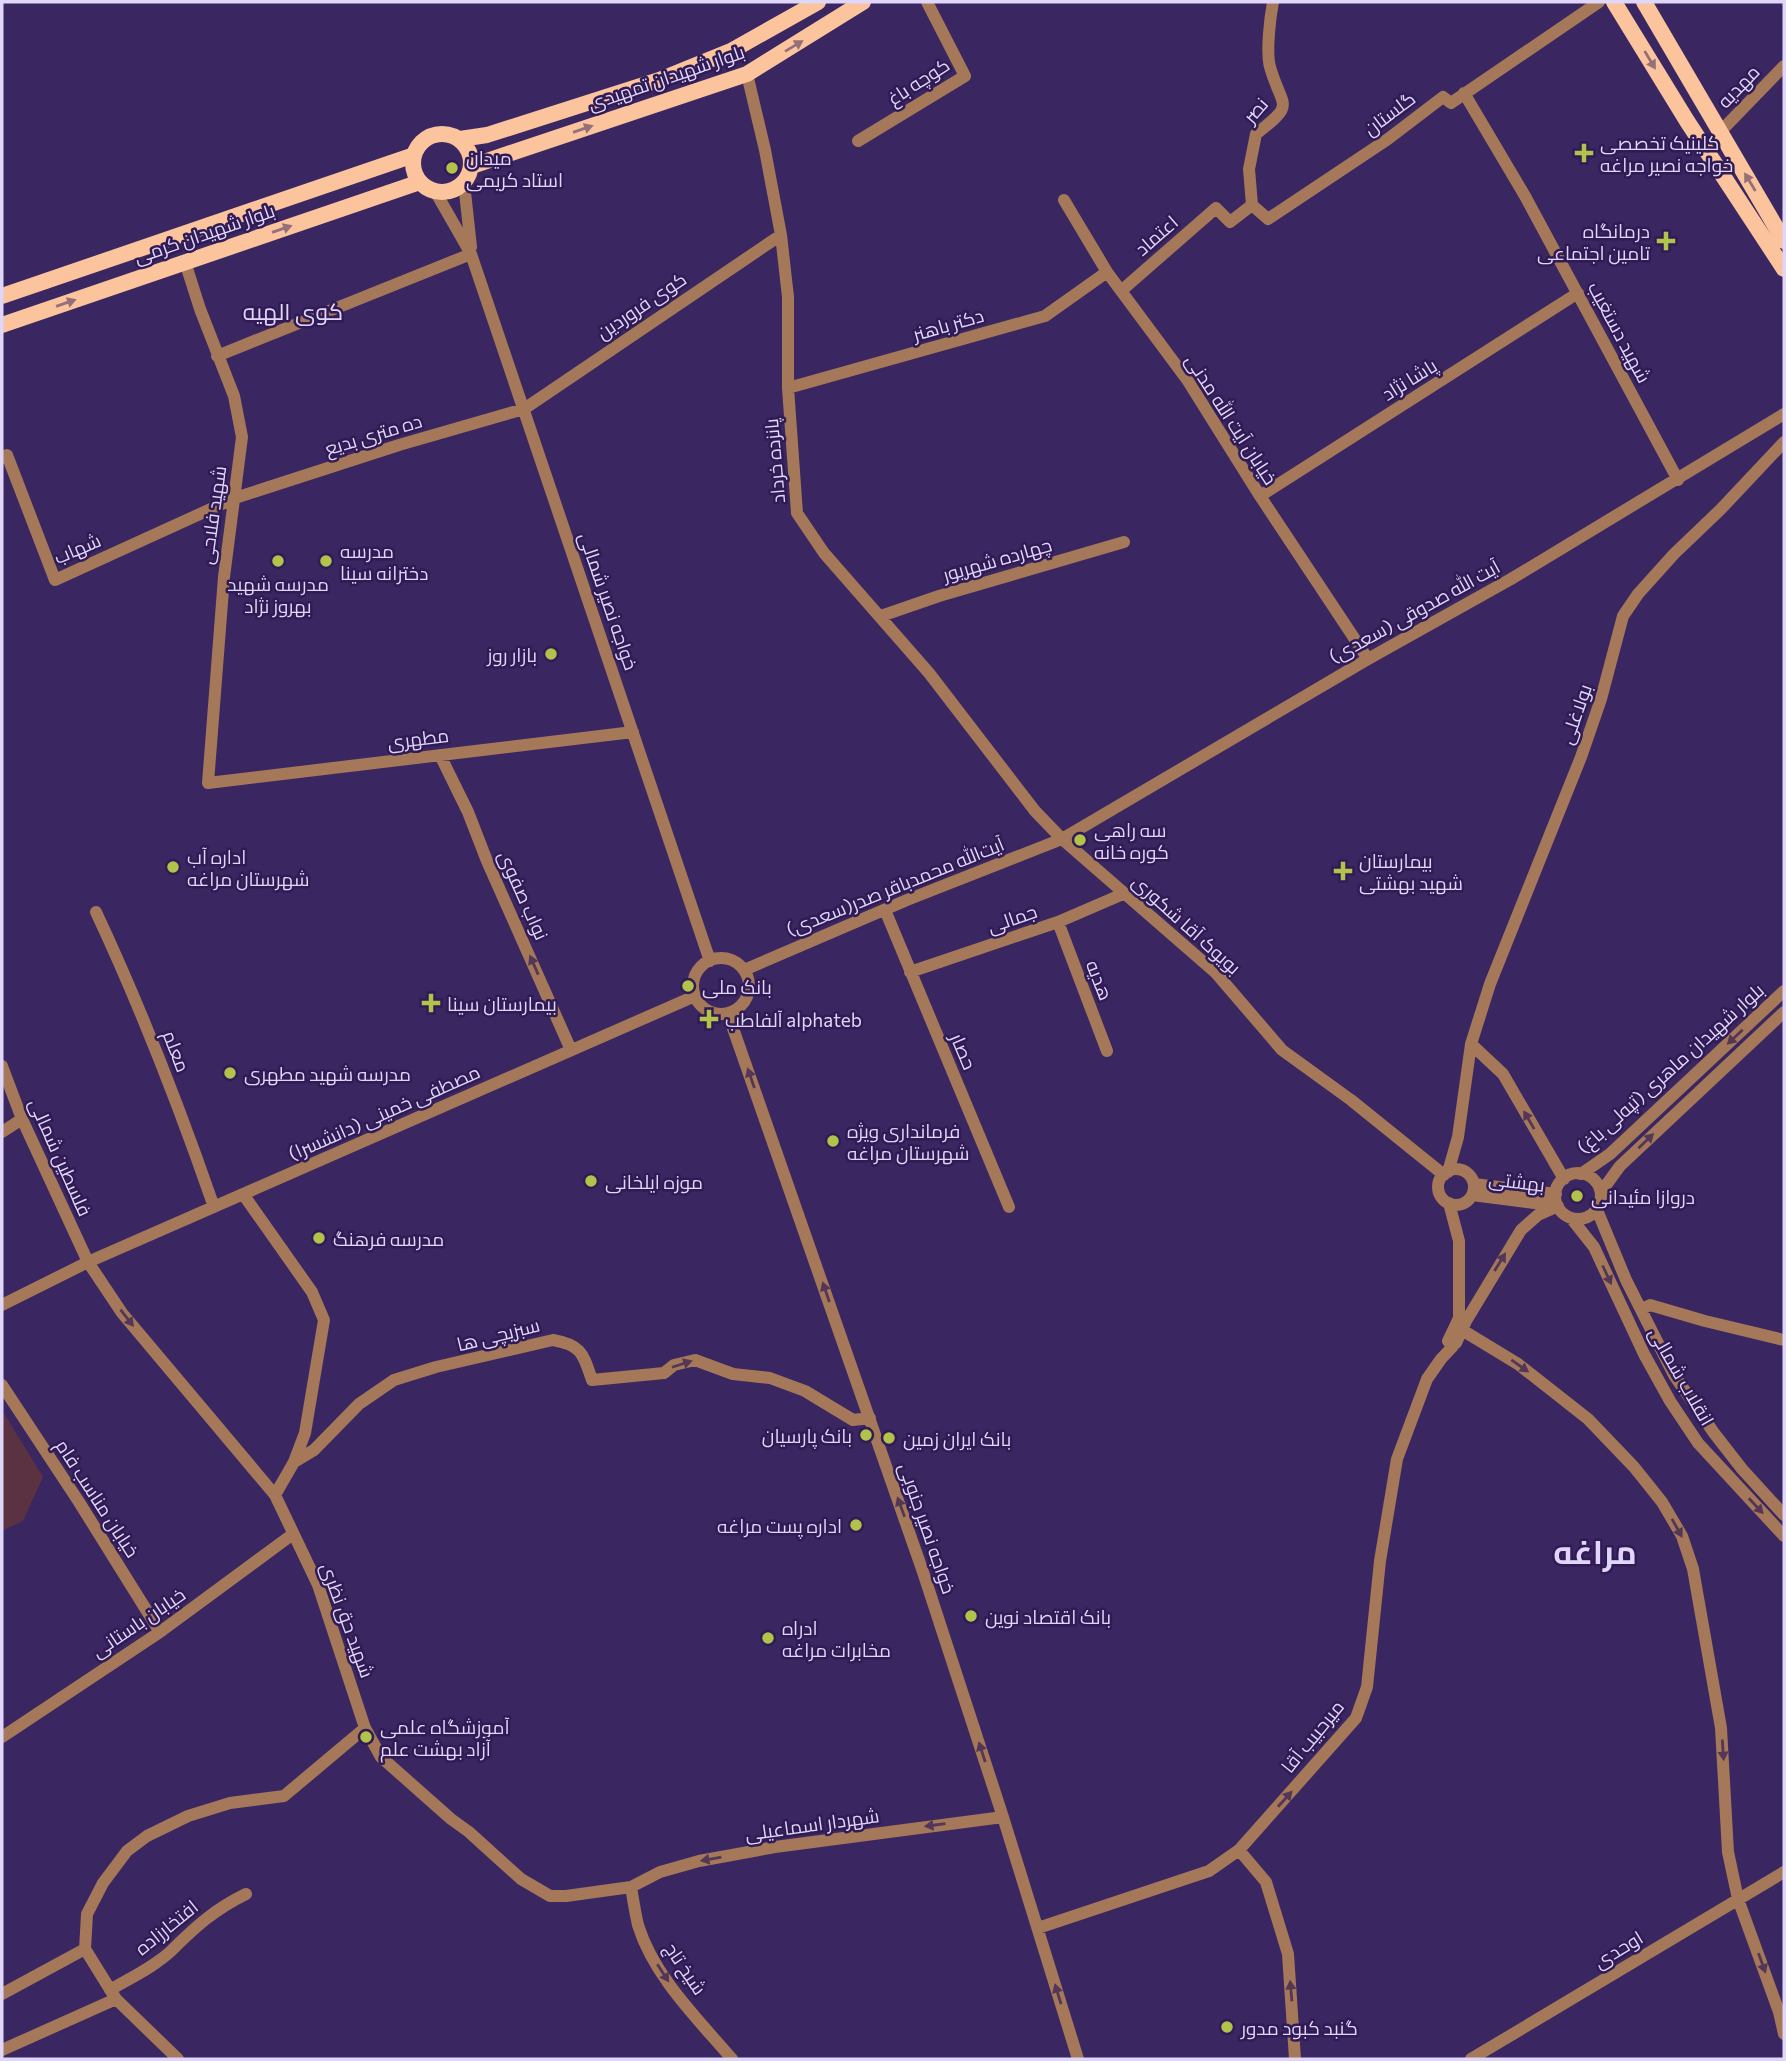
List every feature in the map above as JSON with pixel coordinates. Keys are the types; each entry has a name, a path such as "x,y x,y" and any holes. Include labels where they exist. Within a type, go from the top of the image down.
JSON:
{"main road":[{"name":"بلوار شهیدان تمهیدی","path":"460,139 487,135 662,79 731,51 818,2"},
{"name":"بلوار شهیدان تمهیدی","path":"472,166 747,74 863,2"},
{"path":"1614,2 1693,130 1784,269"},
{"path":"1644,2 1784,241"},
{"path":"433,135 452,135 460,139 470,151 472,166 464,183 448,191 435,191 420,182 414,172 414,155 418,146 433,135"},
{"name":"بلوار شهیدان کرمی","path":"2,296 414,155"},
{"path":"342,179 352,182 358,193 350,205"},
{"name":"بلوار شهیدان کرمی","path":"2,325 420,182"}],"street":[{"name":"کوچه باغ","path":"858,141 965,76 927,2"},
{"name":"نصر","path":"1252,205 1249,169 1256,135 1277,117 1283,107 1283,98 1269,65 1273,2"},
{"name":"گلستان","path":"1252,205 1268,219 1388,139 1443,97 1451,103 1600,2"},
{"name":"مهدیه","path":"1720,132 1784,66"},
{"name":"پانزده خرداد","path":"747,74 765,150 788,297 788,388 797,513 824,552 929,673 1035,811 1062,839"},
{"name":"شهید دستغیب","path":"1464,93 1528,200 1678,480"},
{"path":"464,183 471,254"},
{"path":"435,191 471,254"},
{"name":"خیابان آیت الله مدنی","path":"1064,200 1107,272 1188,381 1368,659"},
{"name":"اعتماد","path":"1121,291 1216,208 1230,222 1252,205"},
{"name":"کوی فروردین","path":"524,409 780,235"},
{"path":"217,356 471,254"},
{"name":"خواجه نصیر شمالی","path":"471,254 710,961"},
{"name":"شهید فلاحی","path":"186,262 217,356 234,396 242,437 223,577 208,783"},
{"name":"دکتر باهنر","path":"788,388 1045,316 1107,272"},
{"name":"پاشا نژاد","path":"1260,496 1578,293"},
{"name":"ده متری بدیع","path":"235,498 399,445 524,409"},
{"name":"آیت الله صدوقی (سعدی)","path":"1062,839 1368,659 1511,579 1784,414"},
{"name":"بولاغلی","path":"1446,1173 1458,1137 1471,1044 1490,984 1586,742 1601,699 1623,616 1638,594 1674,554 1784,442"},
{"name":"شهاب","path":"4,456 55,580 235,498"},
{"name":"چهارده شهریور","path":"881,616 939,596 1124,542"},
{"name":"مطهری","path":"208,783 633,732"},
{"name":"نواب صفوی","path":"440,755 468,812 571,1050"},
{"name":"بویوک آقا شکوری","path":"1062,839 1216,973 1282,1050 1446,1173"},
{"name":"آیت‌الله محمدباقر صدر(سعدی)","path":"744,970 1062,839"},
{"name":"جمالی","path":"910,972 1058,922 1123,894"},
{"name":"حصار","path":"885,910 1009,1207"},
{"name":"معلم","path":"96,912 136,997 214,1207"},
{"name":"هدیه","path":"1058,922 1107,1051"},
{"path":"710,961 733,961 744,970 748,979 747,998 742,1005 728,1014 705,1009 695,996 694,979 703,965 710,961"},
{"name":"بلوار شهیدان ماهری (تپه‌لی باغ)","path":"1581,1174 1610,1154 1784,990"},
{"name":"مصطفی خمینی (دانشسرا)","path":"2,1305 88,1262 695,996"},
{"name":"بلوار شهیدان ماهری (تپه‌لی باغ)","path":"1601,1192 1620,1166 1784,1012"},
{"name":"خواجه نصیر جنوبی","path":"728,1014 923,1572 1078,2059"},
{"path":"1471,1044 1503,1074 1563,1179"},
{"name":"فلسطین شمالی","path":"2,1066 22,1119 88,1262"},
{"path":"2,1132 22,1119"},
{"path":"1464,1171 1473,1189 1460,1205 1449,1203 1441,1196 1439,1185 1446,1173 1464,1171"},
{"path":"1462,1323 1521,1230 1557,1200 1563,1179 1569,1175 1581,1174 1594,1180 1601,1192 1597,1210 1585,1218 1571,1218 1563,1213 1557,1200"},
{"name":"بهشتی","path":"1473,1189 1557,1200"},
{"path":"243,1194 312,1292 324,1320 306,1433 295,1462 275,1495"},
{"path":"1449,1203 1459,1241 1462,1323"},
{"name":"انقلاب شمالی","path":"1597,1210 1608,1241 1674,1375 1742,1469 1784,1514"},
{"name":"انقلاب شمالی","path":"1571,1218 1594,1247 1644,1354 1670,1401 1698,1443 1784,1536"},
{"name":"شهید حق نظری","path":"88,1262 130,1323 275,1495 318,1585 365,1728 381,1757 451,1819 470,1832 521,1880 542,1892 550,1896 566,1896 631,1887"},
{"path":"1642,1310 1650,1305 1784,1340"},
{"path":"1462,1323 1588,1419 1634,1466 1662,1502 1682,1536 1693,1569 1721,1728 1728,1852 1738,1899 1779,2012 1784,2034"},
{"name":"میرحبیب آقا","path":"1038,1928 1209,1871 1239,1850 1356,1718 1367,1687 1380,1561 1397,1460 1427,1379 1462,1323"},
{"name":"سبزیچی ها","path":"295,1462 314,1450 359,1404 394,1380 436,1367 553,1340 570,1343 580,1351 592,1380 664,1374 674,1365 695,1360 733,1374 771,1378 805,1391 853,1420 870,1418"},
{"name":"خیابان مناسب فام","path":"2,1385 160,1632"},
{"name":"خیابان باستانی","path":"2,1737 160,1632 293,1534"},
{"path":"178,2059 113,1995 85,1949 87,1914 103,1883 127,1851 147,1836 188,1816 230,1803 284,1796 365,1728"},
{"name":"شهردار اسماعیلی","path":"631,1887 660,1872 699,1861 775,1847 1003,1817"},
{"path":"1239,1850 1265,1882 1289,1954 1295,2059"},
{"name":"اوحدی","path":"1471,2059 1784,1872"},
{"name":"شیخ تاج","path":"631,1887 639,1925 651,1955 676,1992 732,2059"},
{"name":"افتخارزاده","path":"2,2050 113,1995 225,1905 246,1894"},
{"path":"2,1994 85,1949"}],"shaded area":[{"path":"2,1410 43,1477 23,1521 2,1531"}],"place":[{"name":"کلینیک تخصصی خواجه نصیر مراغه","path":"1584,153"},
{"name":"میدان استاد کریمی","path":"452,168"},
{"name":"درمانگاه تامین اجتماعی","path":"1666,241"},
{"name":"مدرسه شهید بهروز نژاد","path":"278,561"},
{"name":"مدرسه دخترانه سینا","path":"326,561"},
{"name":"بازار روز","path":"551,654"},
{"name":"سه راهی کوره خانه","path":"1080,840"},
{"name":"اداره آب شهرستان مراغه","path":"173,867"},
{"name":"بیمارستان شهید بهشتی","path":"1343,871"},
{"name":"بانک ملی","path":"688,986"},
{"name":"بیمارستان سینا","path":"431,1003"},
{"name":"آلفاطب alphateb","path":"709,1019"},
{"name":"مدرسه شهید مطهری","path":"230,1073"},
{"name":"فرمانداری ویژه شهرستان مراغه","path":"833,1141"},
{"name":"موزه ایلخانی","path":"591,1181"},
{"name":"دروازا مئیدانی","path":"1577,1196"},
{"name":"مدرسه فرهنگ","path":"319,1238"},
{"name":"بانک پارسیان","path":"866,1435"},
{"name":"بانک ایران زمین","path":"889,1438"},
{"name":"اداره پست مراغه","path":"856,1525"},
{"name":"بانک اقتصاد نوین","path":"971,1616"},
{"name":"ادراه مخابرات مراغه","path":"768,1638"},
{"name":"آموزشگاه علمی آزاد بهشت علم","path":"366,1737"},
{"name":"گنبد کبود مدور","path":"1227,2027"}],"district":[{"name":"کوی الهیه","path":"293,311"},
{"name":"مراغه","path":"1595,1550"}]}
